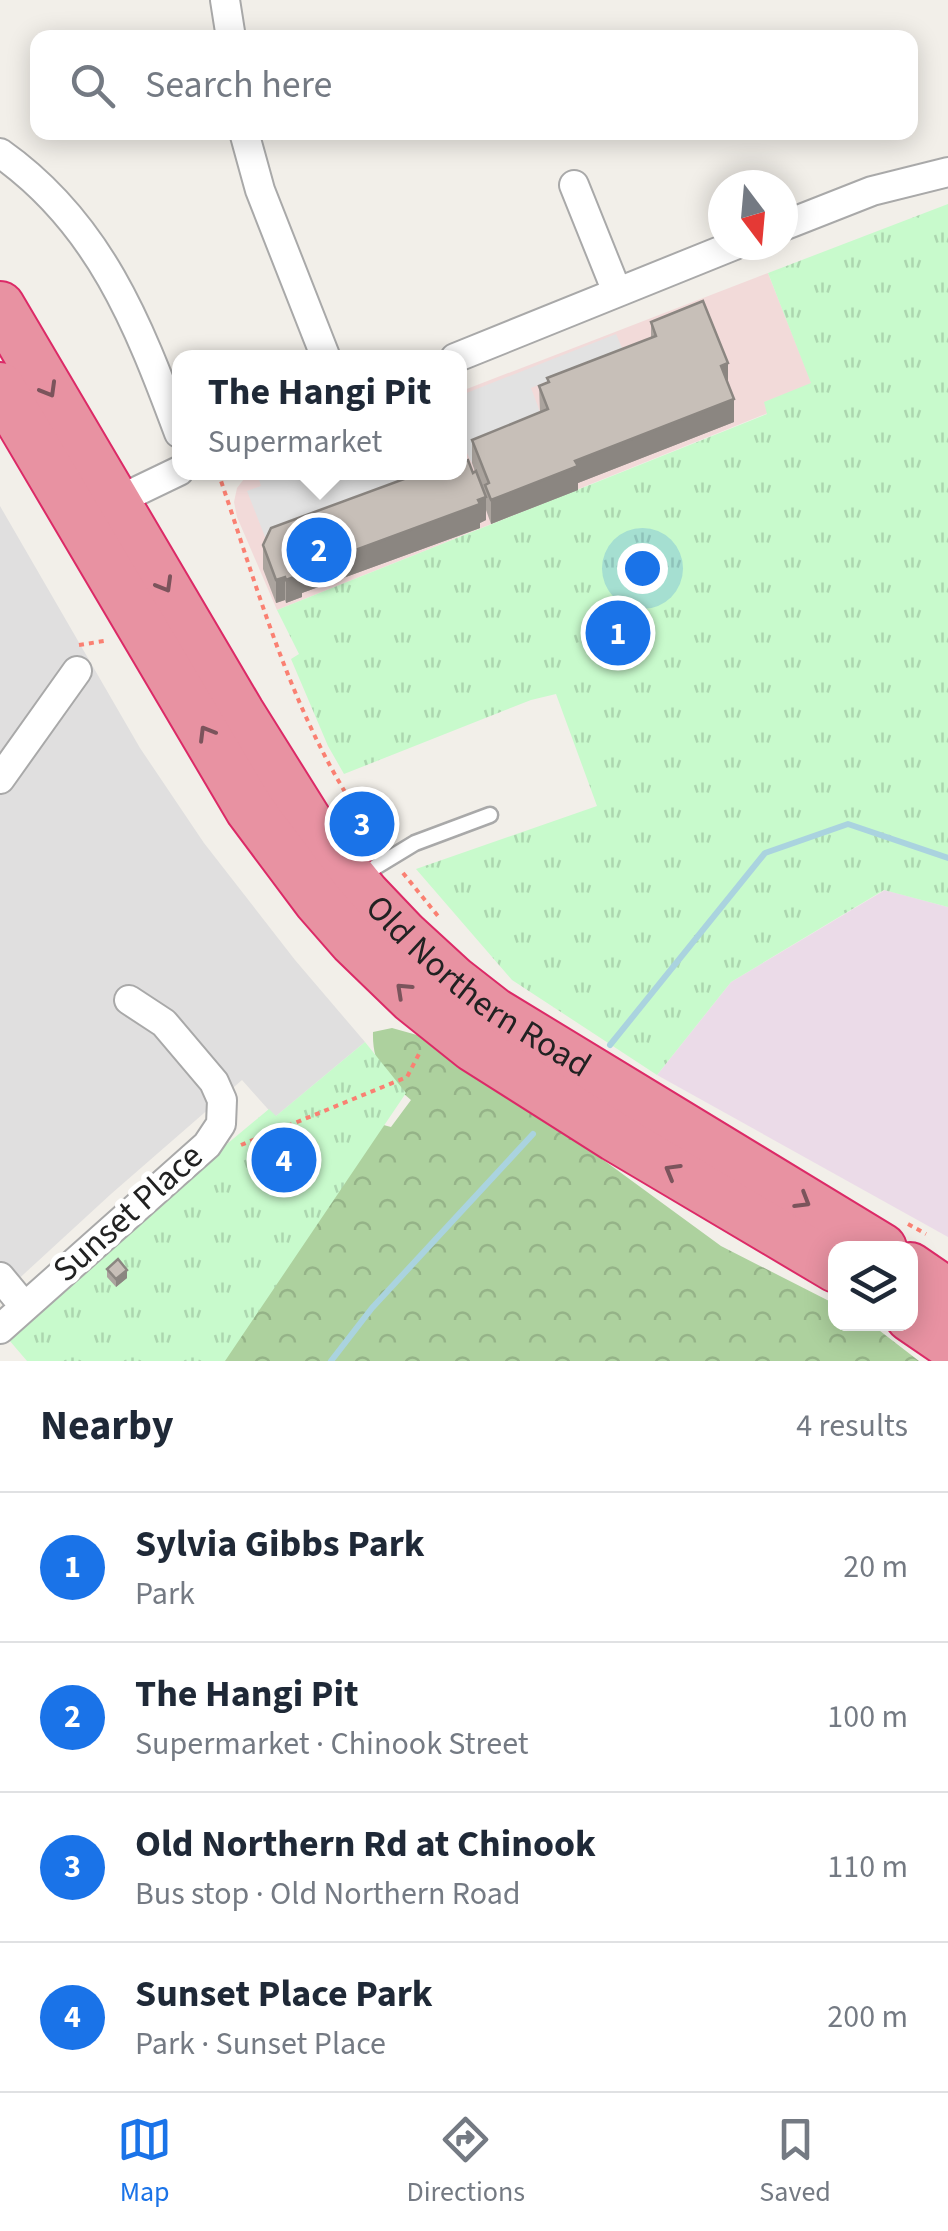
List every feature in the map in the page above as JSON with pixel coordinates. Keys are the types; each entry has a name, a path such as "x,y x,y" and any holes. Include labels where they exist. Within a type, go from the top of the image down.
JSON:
{"highway":[{"name":"Old Northern Road","path":"0,306 97,511 250,810 318,902 413,999 473,1047 599,1128 828,1263"},
{"name":"Old Northern Road","path":"1,390 97,511 292,798 367,862 404,934 494,1012 893,1235"},
{"path":"919,1251 948,1293"},
{"path":"918,1322 948,1343"}],"street":[{"path":"225,0 229,30"},
{"path":"246,140 260,190 323,350"},
{"path":"0,153 62,208 104,262 135,322 172,415"},
{"path":"798,220 872,191 948,172"},
{"path":"574,185 617,292"},
{"path":"467,353 708,256"},
{"path":"97,511 172,474"},
{"path":"0,780 77,671"},
{"name":"Sunset Place","path":"0,1329 207,1145 221,1124 222,1100 214,1082 164,1023 129,1000"},
{"path":"0,1277 24,1306"}],"lane":[{"path":"367,862 490,816"}],"path":[{"path":"221,480 268,623 326,758 357,814 367,862"},
{"path":"403,873 439,917"},
{"path":"240,1145 407,1076 425,1043"},
{"path":"893,1235 919,1251"}],"shaded area":[{"path":"768,273 812,384 765,402 768,413 277,610 237,517 234,502 243,480 467,480 467,389"},
{"path":"616,334 623,350 531,388 548,433 472,463 467,453 467,393"},
{"path":"259,480 414,480 271,552 247,491 261,486"},
{"path":"0,506 140,748 204,843 365,1042 275,1117 242,1080 0,1296"},
{"path":"885,890 948,907 948,1237 657,1075 731,982"}],"green space":[{"path":"948,204 948,907 884,890 731,982 657,1075 512,980 416,869 597,806 556,694 531,700 344,774 291,659 299,654 277,610 767,414 764,402 811,383 768,273"},
{"path":"392,1028 442,1042 721,1246 828,1300 828,1331 880,1331 919,1361 159,1361 350,1116 391,1127 411,1100 378,1063 373,1032"},
{"path":"365,1042 406,1093 225,1361 27,1361 9,1340 155,1204 269,1109 276,1116"}],"building":[{"path":"703,301 728,363 721,366 734,399 575,461 578,466 491,500 485,485 489,483 472,440 548,409 539,386 549,382 547,378 656,336 651,322"},
{"path":"468,460 486,497 478,500 480,504 301,570 302,574 286,580 276,580 263,545 271,528 401,480 467,480"},
{"path":"118,1259 127,1270 116,1279 107,1269"}],"waterway":[{"path":"610,1045 765,853 848,824 948,858"},
{"path":"331,1361 372,1308 533,1134"}],"place":[{"name":"The Hangi Pit","path":"319,550"},
{"name":"Sylvia Gibbs Park","path":"618,633"},
{"name":"Old Northern Rd at Chinook","path":"362,824"},
{"name":"Sunset Place Park","path":"284,1160"}]}
